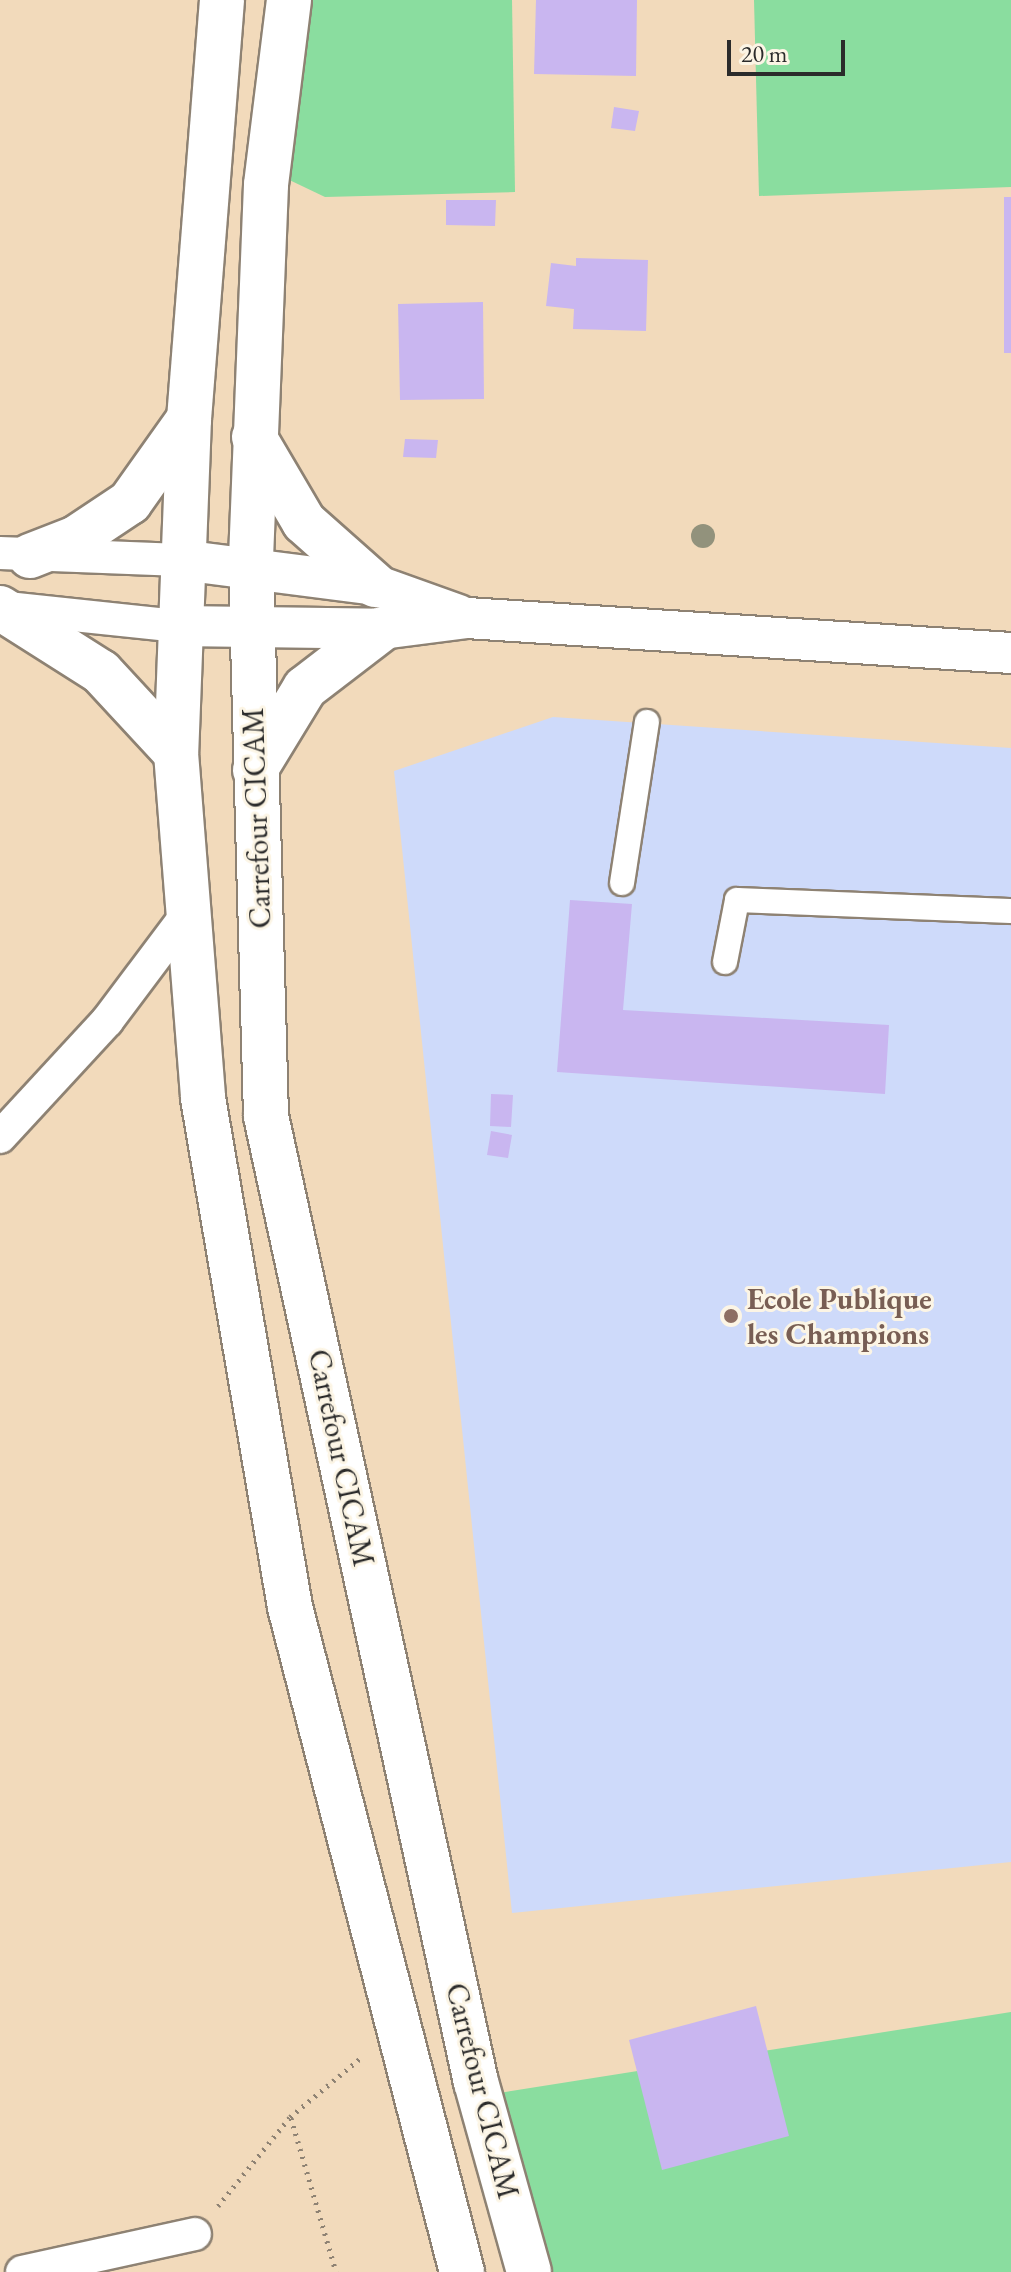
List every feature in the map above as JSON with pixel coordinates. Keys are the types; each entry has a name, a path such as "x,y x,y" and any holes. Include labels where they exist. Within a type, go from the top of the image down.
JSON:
{"main road":[{"path":"222,0 189,419 181,560 176,753 203,1098 290,1607 396,2028 462,2272"},
{"name":"Carrefour CICAM","path":"289,0 266,185 251,566 266,1116 476,2082 529,2272"},
{"path":"15,554 110,520 130,502 189,419"},
{"path":"254,437 304,522 375,585"},
{"path":"0,608 101,672 176,753"},
{"path":"255,770 305,688 382,629"}],"street":[{"path":"15,554 181,560 251,566 375,585 467,618"},
{"path":"0,608 251,631 382,629 467,618 1011,653"},
{"path":"622,883 647,722"},
{"path":"725,962 737,900 1011,911"},
{"path":"0,1137 107,1021 188,913"},
{"path":"22,2272 195,2234"}],"path":[{"path":"195,2234 290,2117 396,2028"},
{"path":"290,2117 336,2272"}],"shaded area":[{"name":"Ecole Publique les Champions","path":"553,717 1011,748 1011,1862 512,1913 394,771"}],"green space":[{"path":"308,0 512,0 515,192 325,197 281,176"},
{"path":"754,0 1011,0 1011,187 759,196"},
{"path":"1011,2012 1011,2272 515,2272 467,2098"}],"building":[{"path":"536,0 637,0 636,76 534,74"},
{"path":"614,107 639,111 635,131 611,128"},
{"path":"1004,197 1011,197 1011,353 1004,353"},
{"path":"446,200 496,200 495,226 446,225"},
{"path":"576,258 648,260 646,331 573,329 574,309 546,306 551,263 576,266"},
{"path":"483,302 484,399 400,400 398,304"},
{"path":"405,439 438,440 436,458 403,457"},
{"path":"570,900 632,904 623,1010 889,1025 885,1094 557,1072"},
{"path":"491,1094 513,1095 511,1127 490,1126"},
{"path":"491,1131 512,1135 508,1158 487,1155"},
{"path":"756,2006 789,2136 662,2170 629,2040"}],"place":[{"name":"Ecole Publique les Champions","path":"731,1316"}]}
